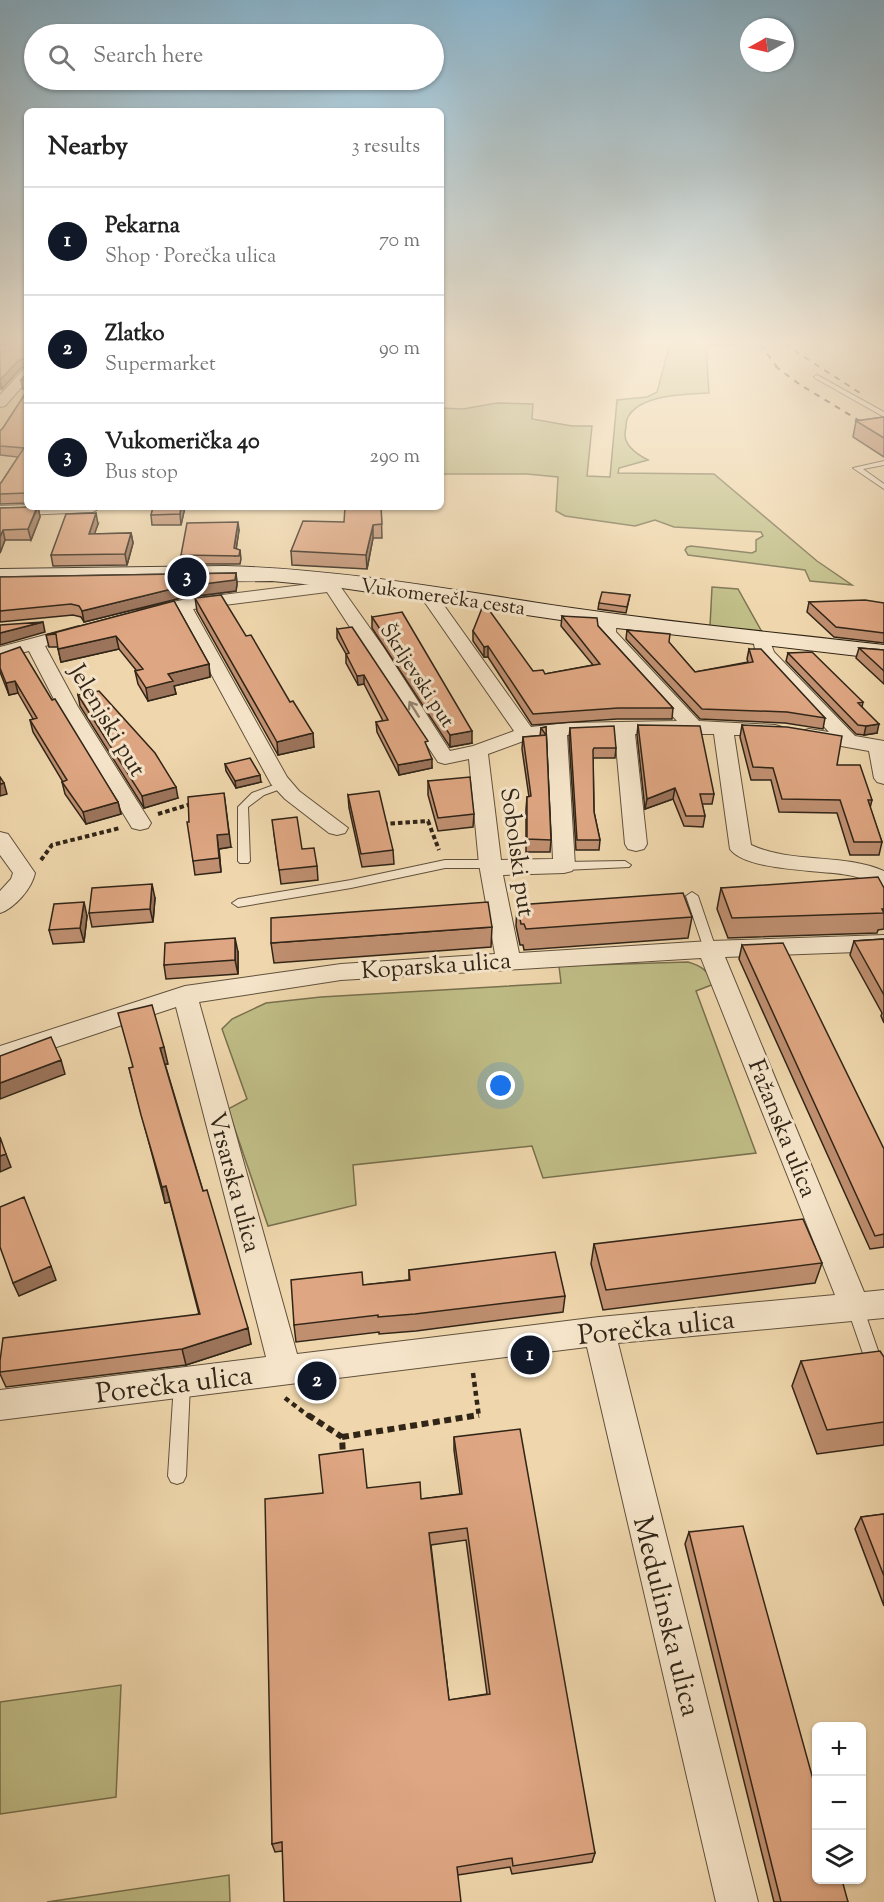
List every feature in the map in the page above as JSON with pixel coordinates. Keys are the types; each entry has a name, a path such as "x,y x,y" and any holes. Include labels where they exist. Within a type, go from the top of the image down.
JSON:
{"street":[{"path":"0,512 37,510"},
{"name":"Vukomerečka cesta","path":"0,576 225,573 427,594 762,640 884,652"},
{"path":"125,619 182,605 334,583"},
{"name":"Škrljevski put","path":"334,583 445,758 478,751"},
{"path":"427,594 526,733"},
{"path":"182,605 282,785 338,828"},
{"path":"608,620 606,629 609,634 693,727"},
{"path":"0,653 93,624 44,624"},
{"path":"762,640 765,653 848,741"},
{"name":"Jelenjski put","path":"34,643 68,707 140,823"},
{"path":"624,727 636,844"},
{"path":"478,751 526,733 557,730 693,727 785,731 881,746 884,778"},
{"path":"724,728 724,745 741,849 749,854 862,870 884,879"},
{"path":"490,864 505,868 564,866 557,730"},
{"name":"Sobolski put","path":"478,751 490,864 508,960"},
{"path":"0,839 24,873 22,881 0,905"},
{"name":"Koparska ulica","path":"0,1056 185,995 341,972 710,949 884,943"},
{"name":"Fažanska ulica","path":"710,949 869,1306"},
{"name":"Vrsarska ulica","path":"185,995 284,1383"},
{"name":"Porečka ulica","path":"0,1405 183,1382 284,1383 599,1331 869,1306"},
{"name":"Medulinska ulica","path":"599,1331 737,1902"}],"lane":[{"path":"884,463 857,468 884,487"},
{"path":"244,861 243,807 249,799 261,792 282,785"},
{"path":"238,903 351,884 445,864 490,864"},
{"path":"564,866 625,865"},
{"path":"692,896 710,949"},
{"path":"869,1306 879,1375"},
{"path":"177,1476 183,1382"}],"path":[{"path":"338,828 428,821 445,864"},
{"path":"284,1383 301,1411 342,1437 479,1417 473,1370"},
{"path":"342,1437 344,1464"}],"shaded area":[{"path":"444,433 591,433 587,476 610,477 614,433 625,433 625,438 632,450 648,460 619,468 618,473 714,474 817,561 852,585 810,581 805,570 688,555 685,550 691,546 752,553 756,551 756,540 763,536 761,532 674,527 655,520 635,526 565,516 556,511 558,477 527,474 444,474"},
{"path":"712,587 738,589 762,632 710,626"},
{"path":"688,962 704,970 714,984 696,991 756,1153 543,1178 532,1146 353,1165 356,1205 268,1226 228,1109 247,1099 222,1029 232,1019 266,1003 321,997 561,983 559,966"},
{"path":"121,1685 116,1797 0,1814 0,1702"},
{"path":"229,1875 230,1902 47,1902"}],"building":[{"path":"0,433 24,433 24,448 0,446"},
{"path":"875,433 884,433 884,438"},
{"path":"24,448 24,493 0,494 1,483"},
{"path":"24,507 24,510 36,510 28,529 3,530 0,537 0,508"},
{"path":"152,510 181,510 180,514 151,515"},
{"path":"345,510 381,510 382,524 373,525 366,555 291,551 303,521 344,522"},
{"path":"96,513 89,534 131,533 125,554 51,555 66,514"},
{"path":"238,522 234,548 240,550 239,556 181,555 187,523"},
{"path":"236,573 235,580 180,587 82,611 79,606 71,604 0,611 0,577"},
{"path":"602,592 630,595 627,607 599,603"},
{"path":"221,595 246,636 251,635 290,702 293,701 313,733 277,742 195,598"},
{"path":"865,600 884,603 884,633 836,627 809,602"},
{"path":"174,601 209,664 168,674 173,681 146,688 135,671 143,669 116,636 58,649 56,634 46,635"},
{"path":"484,603 533,671 543,670 545,674 600,664 562,616 597,618 598,626 673,708 618,708 533,714 488,646 484,647 473,631"},
{"path":"402,612 472,731 450,735 372,617"},
{"path":"43,622 0,633 0,625"},
{"path":"352,627 428,741 425,742 432,759 398,765 376,722 388,720 364,675 357,676 337,629"},
{"path":"627,630 670,634 669,642 695,672 753,662 749,649 761,649 825,718 787,712 702,709"},
{"path":"20,647 118,802 83,812 62,782 67,780 30,720 37,718 15,681 6,683 0,668 0,654"},
{"path":"859,648 884,650 884,671"},
{"path":"812,652 863,702 858,703 879,724 858,725 788,653"},
{"path":"99,691 155,753 176,787 142,796 78,695"},
{"path":"638,725 700,726 714,794 700,794 705,816 686,816 675,788 647,799"},
{"path":"742,725 787,727 842,736 837,765 860,765 872,800 868,800 882,842 854,842 840,800 782,799 773,768 753,767"},
{"path":"614,726 616,748 594,748 593,750 594,812 600,840 577,840 570,728"},
{"path":"546,727 551,840 527,839 527,797 531,796 523,737 546,735 541,728"},
{"path":"250,758 260,775 235,781 225,764"},
{"path":"470,777 474,814 438,818 428,781"},
{"path":"379,791 393,850 361,854 348,795"},
{"path":"224,793 229,834 217,835 219,858 193,861 187,822 189,822 188,797"},
{"path":"297,817 302,849 314,848 317,866 279,870 272,820"},
{"path":"878,877 884,888 884,909 882,909 884,913 732,918 721,888"},
{"path":"152,884 150,909 89,913 92,888"},
{"path":"683,893 692,917 526,929 524,924 521,924 517,905"},
{"path":"84,902 80,928 49,930 54,904"},
{"path":"488,902 492,927 271,943 271,918"},
{"path":"235,938 235,960 164,965 165,943"},
{"path":"884,939 884,995 854,941"},
{"path":"783,943 884,1149 884,1234 875,1236 742,945"},
{"path":"152,1005 164,1047 160,1048 183,1126 203,1191 207,1190 248,1328 182,1349 0,1372 3,1338 200,1314 166,1186 162,1187 141,1115 129,1068 133,1067 118,1013"},
{"path":"51,1037 61,1060 0,1083 0,1056"},
{"path":"0,1137 6,1154 0,1156"},
{"path":"24,1197 51,1266 13,1283 0,1247 0,1207"},
{"path":"803,1219 822,1263 606,1290 594,1244"},
{"path":"555,1252 565,1296 415,1314 378,1317 378,1315 294,1325 291,1280 362,1272 363,1285 410,1280 409,1270"},
{"path":"880,1351 884,1357 884,1422 827,1430 801,1361"},
{"path":"520,1429 595,1853 513,1866 512,1858 457,1867 461,1902 284,1902 282,1842 272,1844 265,1499 323,1493 319,1455 363,1449 367,1488 420,1482 421,1499 462,1494 454,1437","holes":["467,1528 490,1694 449,1700 429,1533"]},
{"path":"884,1514 884,1576 861,1517"},
{"path":"743,1526 812,1776 812,1884 843,1884 848,1902 781,1902 689,1532"}],"place":[{"name":"Vukomerička 40","path":"187,577"},
{"name":"Pekarna","path":"530,1355"},
{"name":"Zlatko","path":"317,1381"}]}
